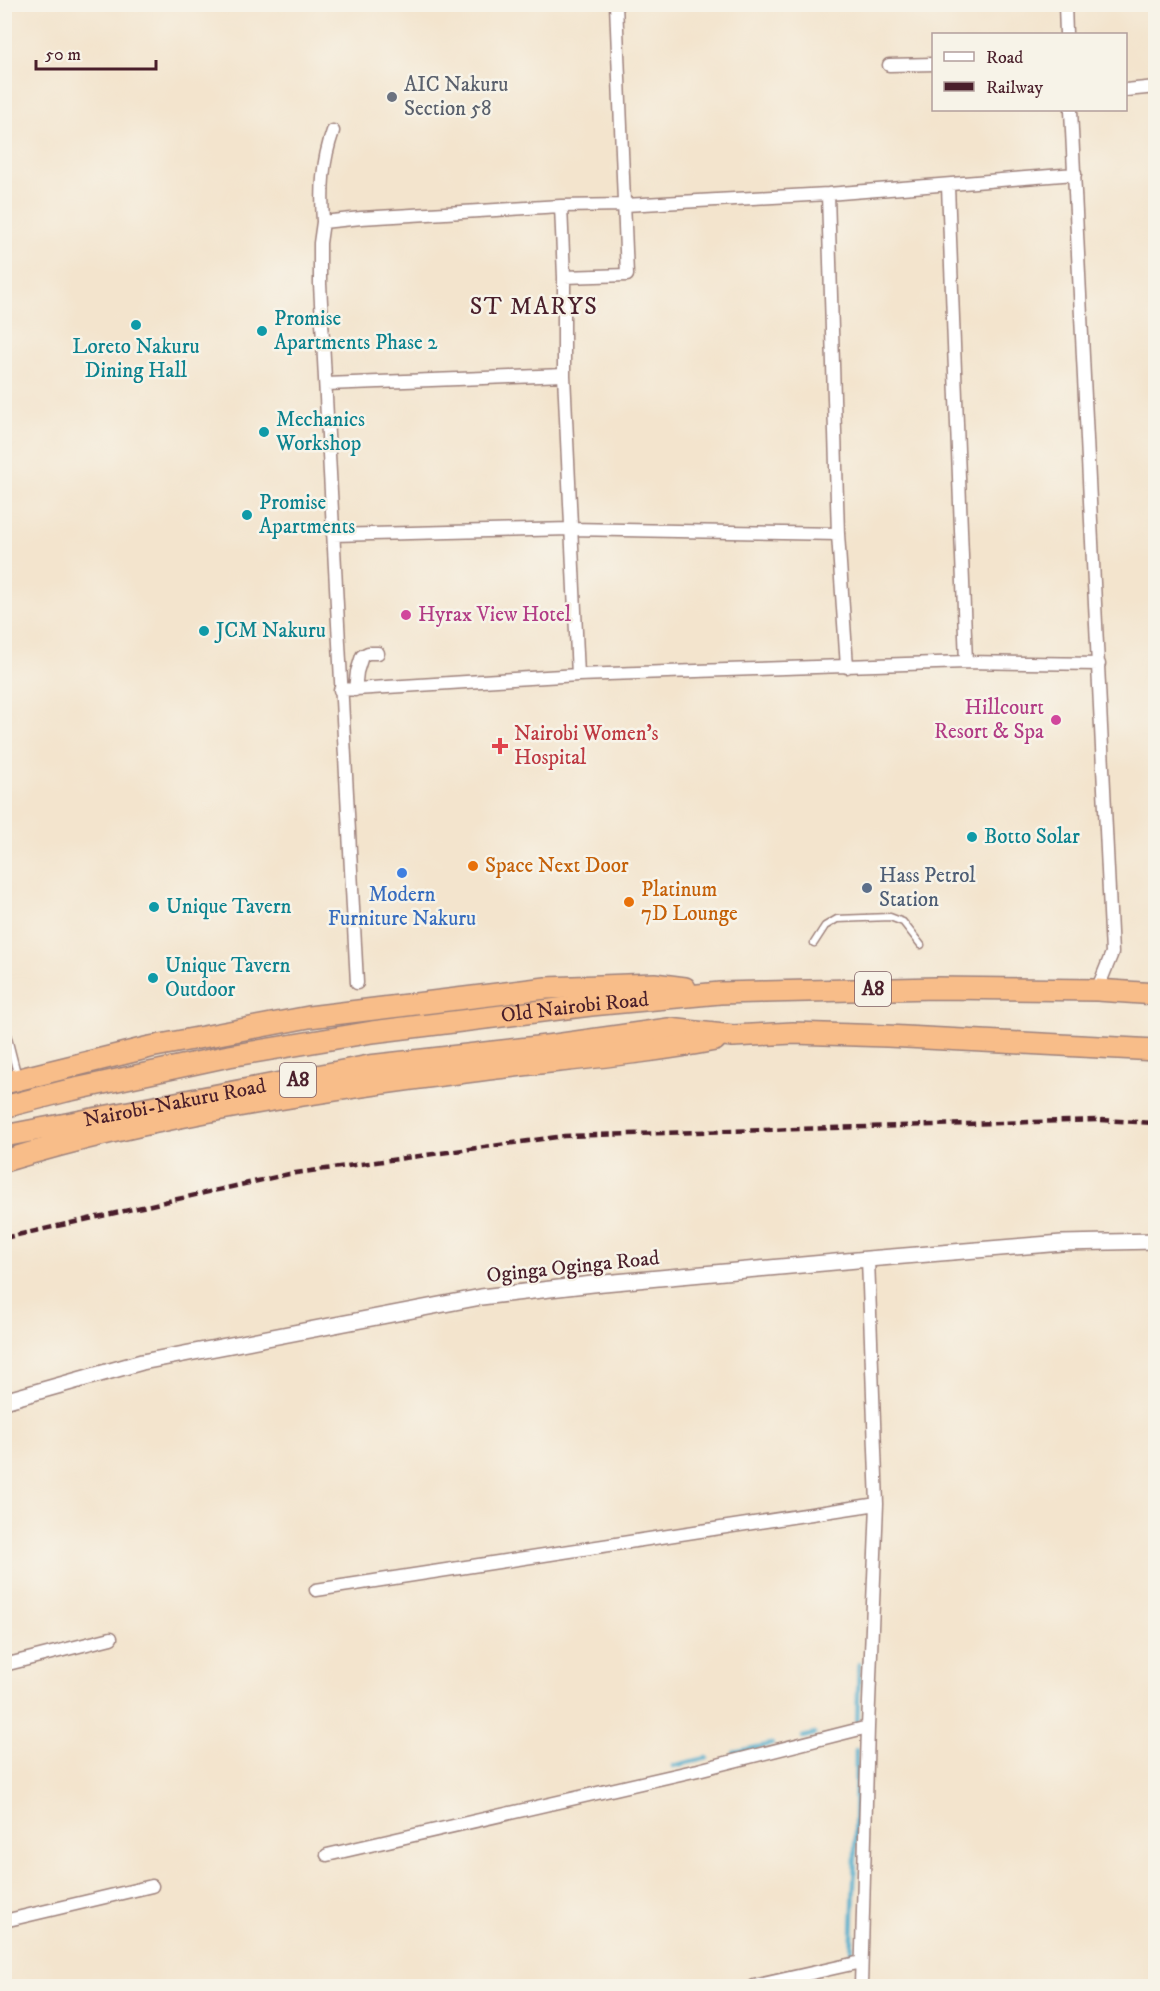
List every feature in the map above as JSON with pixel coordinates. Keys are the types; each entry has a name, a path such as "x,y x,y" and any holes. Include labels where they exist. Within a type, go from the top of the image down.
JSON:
{"highway":[{"path":"12,1081 150,1047 321,1016 546,988 654,984 720,993"},
{"name":"Old Nairobi Road","path":"4,1107 66,1091 240,1054 372,1032 591,1005 720,993 936,988 1096,990 1155,994"},
{"name":"Old Nairobi Road","path":"594,1038 669,1029 733,1036 793,1033 887,1036 1155,1050"},
{"path":"4,1161 43,1149 176,1118 346,1088 585,1057 662,1051 733,1036"},
{"name":"Nairobi-Nakuru Road","path":"4,1136 369,1066 555,1045 594,1038"}],"street":[{"path":"564,277 627,275 616,4"},
{"path":"1065,4 1066,33"},
{"path":"889,65 932,64"},
{"path":"1127,90 1155,87"},
{"path":"1071,111 1112,953 1096,990"},
{"path":"333,131 325,153 320,284 357,983"},
{"path":"323,222 561,206 625,205 828,194 1075,174"},
{"path":"948,186 966,662"},
{"path":"828,194 838,534 847,667"},
{"path":"561,206 564,375 578,675"},
{"path":"326,384 564,375"},
{"path":"333,535 570,529 838,534"},
{"path":"355,690 362,656 368,653 378,653"},
{"path":"340,690 578,675 966,662 1099,664"},
{"name":"Oginga Oginga Road","path":"4,1401 142,1362 481,1298 593,1284 868,1259 1062,1243 1155,1241"},
{"path":"861,1986 877,1504 868,1259"},
{"path":"316,1590 877,1504"},
{"path":"4,1665 111,1638"},
{"path":"327,1855 698,1770 868,1727"},
{"path":"4,1921 152,1886"},
{"path":"754,1986 861,1962"}],"lane":[{"path":"814,943 825,926 837,919 890,917 903,922 921,945"},
{"path":"4,1035 7,1034 12,1081"}],"waterway":[{"path":"856,1726 859,1664"},
{"path":"803,1737 815,1734"},
{"path":"734,1752 772,1744"},
{"path":"851,1961 856,1750"},
{"path":"673,1766 707,1758"},
{"path":"851,1980 851,1986"}],"railway":[{"path":"4,1238 289,1174 564,1136 1100,1120 1156,1123"}],"place":[{"name":"AIC Nakuru Section 58","path":"392,97"},
{"name":"Loreto Nakuru Dining Hall","path":"136,325"},
{"name":"Promise Apartments Phase 2","path":"262,331"},
{"name":"Mechanics Workshop","path":"264,432"},
{"name":"Promise Apartments","path":"247,515"},
{"name":"Hyrax View Hotel","path":"406,615"},
{"name":"JCM Nakuru","path":"204,631"},
{"name":"Hillcourt Resort & Spa","path":"1056,720"},
{"name":"Nairobi Women's Hospital","path":"500,746"},
{"name":"Botto Solar","path":"972,837"},
{"name":"Space Next Door","path":"473,866"},
{"name":"Modern Furniture Nakuru","path":"402,873"},
{"name":"Hass Petrol Station","path":"867,888"},
{"name":"Platinum 7D Lounge","path":"629,902"},
{"name":"Unique Tavern","path":"154,907"},
{"name":"Unique Tavern Outdoor","path":"153,978"}],"district":[{"name":"ST MARYS","path":"534,307"}]}
